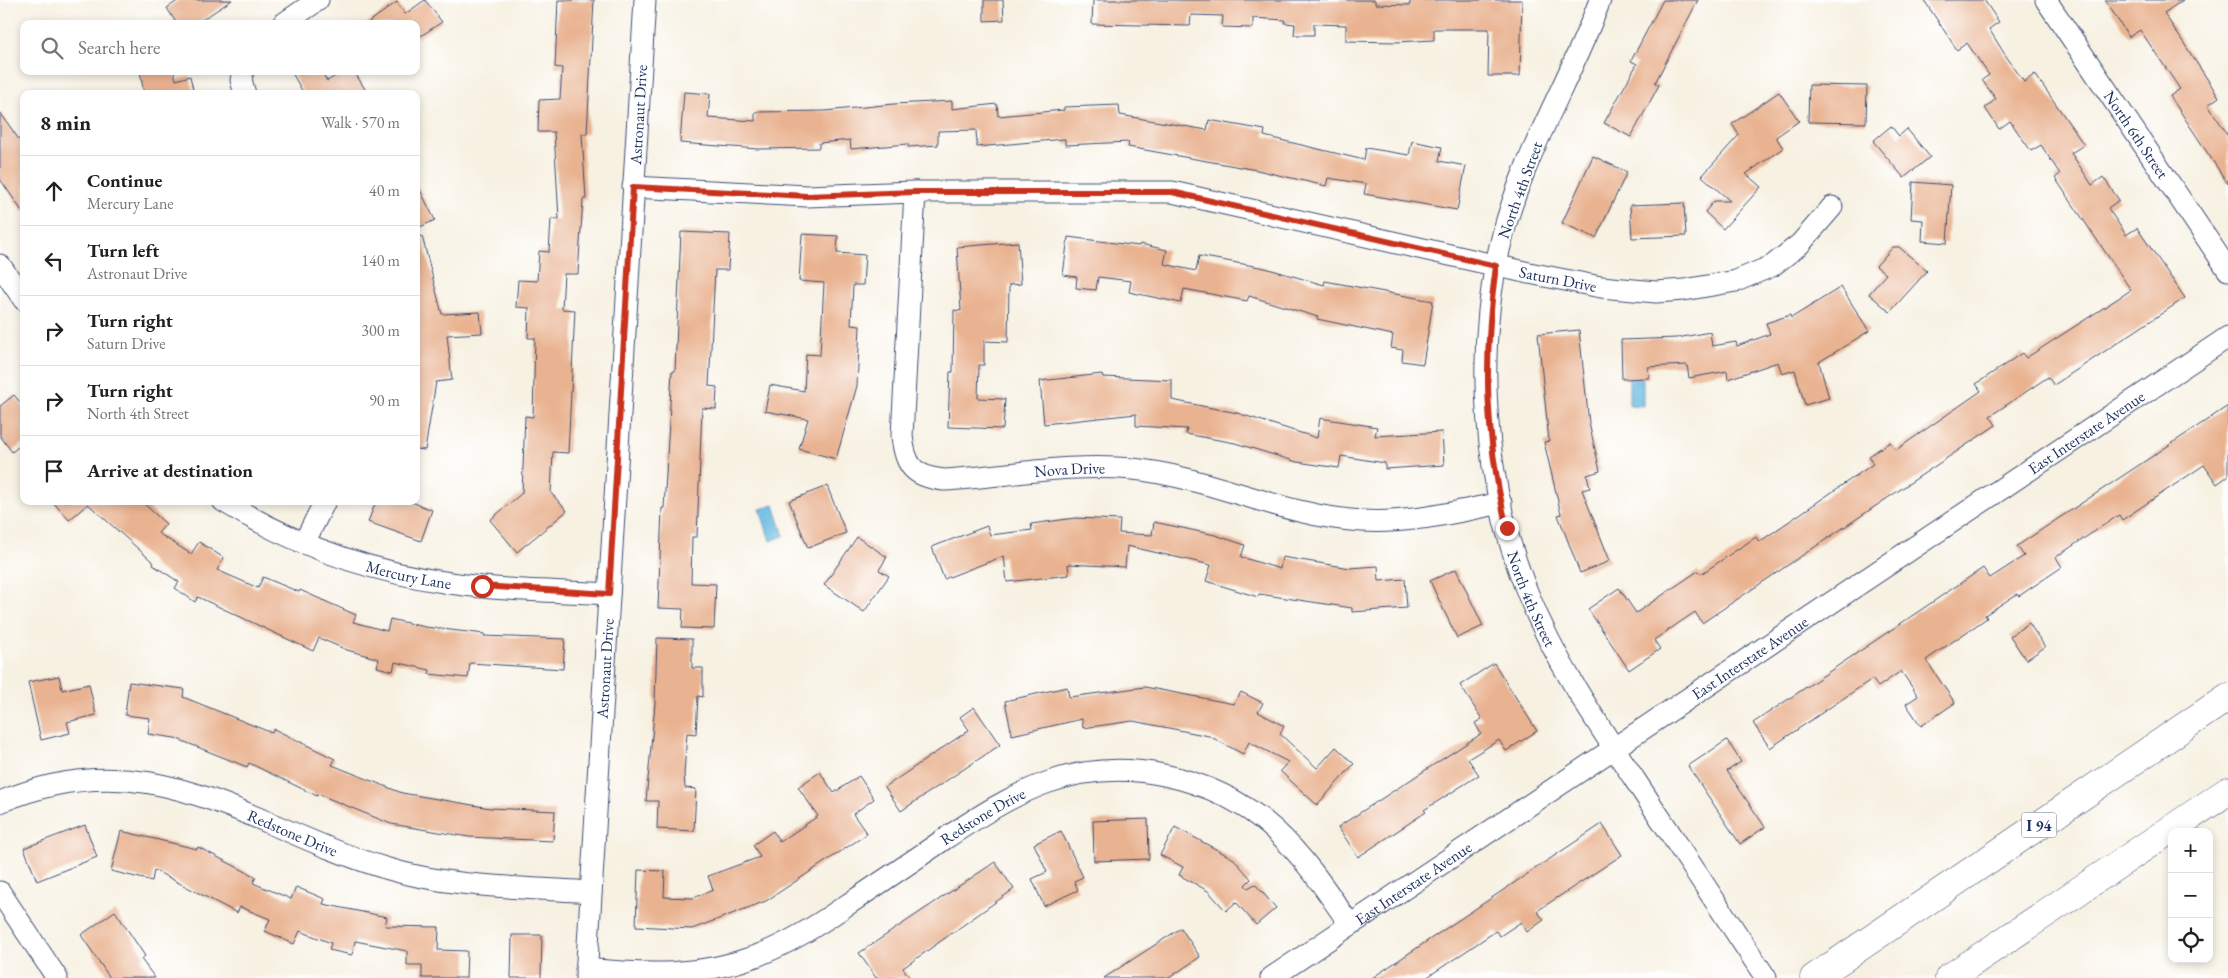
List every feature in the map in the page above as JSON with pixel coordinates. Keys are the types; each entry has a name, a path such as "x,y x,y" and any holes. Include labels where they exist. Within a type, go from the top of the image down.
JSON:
{"highway":[{"name":"I 94","path":"1814,978 2228,697"},
{"path":"1949,978 2228,790"}],"street":[{"path":"289,20 318,0"},
{"name":"Astronaut Drive","path":"586,974 645,0"},
{"name":"North 4th Street","path":"1600,0 1530,156 1507,219 1496,266 1488,330 1487,400 1501,503 1515,560 1542,625 1568,676 1766,978"},
{"name":"North 6th Street","path":"2046,0 2228,270"},
{"path":"242,75 244,90"},
{"name":"Saturn Drive","path":"633,187 807,196 915,192 1172,192 1496,266 1628,291 1674,291 1708,287 1756,274 1779,262 1800,244 1832,207"},
{"name":"Nova Drive","path":"915,192 902,436 908,463 916,473 929,478 944,480 1055,468 1134,470 1180,478 1310,513 1361,521 1413,520 1501,503"},
{"path":"0,265 20,294"},
{"name":"East Interstate Avenue","path":"1272,978 2228,337"},
{"name":"Mercury Lane","path":"231,505 252,518 304,543 369,566 423,579 482,586 609,594"},
{"path":"304,543 322,505"},
{"name":"Redstone Drive","path":"586,974 701,972 756,956 805,933 1010,797 1052,780 1104,770 1151,773 1175,778 1199,785 1245,806 1284,838 1302,857 1350,925"},
{"name":"Redstone Drive","path":"0,802 68,782 95,778 143,780 189,791 215,800 325,848 415,876 448,882 591,892"},
{"path":"0,892 56,978"}],"water":[{"path":"1629,378 1643,378 1643,406 1629,405"},
{"path":"774,505 784,536 770,541 760,509"}],"building":[{"path":"179,0 232,0 202,20 174,20 167,8"},
{"path":"425,0 442,22 420,36 420,20 372,20 397,2 405,14"},
{"path":"558,0 594,0 587,134 582,134 586,199 583,199 578,274 564,274 562,309 575,310 568,453 553,452 551,493 567,511 517,552 490,520 522,493 525,416 533,417 535,338 528,338 529,308 516,307 518,280 537,281 539,251 549,252 551,219 559,219 554,132 538,132 539,100 560,99 562,68 555,67"},
{"path":"984,0 1003,0 1004,20 984,21"},
{"path":"1093,0 1375,0 1375,4 1410,5 1410,0 1522,0 1520,76 1488,76 1489,29 1434,29 1434,40 1396,42 1346,41 1346,25 1314,24 1314,35 1294,35 1295,24 1284,23 1285,20 1253,18 1253,28 1222,27 1223,16 1191,15 1190,26 1092,24"},
{"path":"1663,0 1698,0 1655,83 1659,85 1631,137 1604,123 1637,64 1631,61"},
{"path":"1924,0 1984,0 1999,22 1989,29 2024,82 2035,74 2084,145 2071,153 2092,185 2103,177 2119,200 2108,208 2126,235 2137,228 2185,298 2054,385 2048,377 1990,416 1996,425 1702,623 1695,612 1654,640 1660,649 1629,670 1588,609 1619,588 1636,613 1698,571 1701,574 1756,537 1759,542 1873,464 1869,456 1890,442 1896,450 1981,391 1976,384 2022,353 2026,358 2131,290 2055,178 2060,174 2041,145 2031,151 2010,121 1999,129 1985,108 1996,99 1982,80 1989,75 1967,43 1957,50"},
{"path":"2105,0 2183,0 2164,13 2219,97 2208,105 2228,135 2228,184 2170,96 2180,89 2140,30 2129,37"},
{"path":"141,75 175,75 176,80 190,76 193,90 143,90"},
{"path":"293,75 323,75 327,81 337,75 356,75 366,90 302,90"},
{"path":"1809,85 1867,86 1866,123 1808,122"},
{"path":"684,92 710,94 708,118 755,121 755,112 825,111 894,104 952,101 952,109 997,104 998,116 1064,110 1064,107 1119,105 1120,115 1207,130 1209,120 1265,130 1264,136 1364,160 1366,148 1409,155 1412,141 1442,147 1439,161 1466,166 1457,210 1364,194 1366,184 1328,178 1326,186 1257,170 1128,147 1129,142 1065,145 1065,139 977,147 976,130 938,131 938,145 908,147 908,144 851,149 850,140 819,143 819,148 758,149 680,143"},
{"path":"1779,92 1799,121 1776,137 1783,148 1746,174 1761,187 1723,229 1705,212 1714,201 1730,201 1702,176 1739,135 1732,124"},
{"path":"0,112 20,141 20,208 0,179"},
{"path":"1891,126 1899,136 1907,129 1930,157 1904,178 1873,141"},
{"path":"1593,156 1627,172 1596,238 1562,223"},
{"path":"1913,182 1951,185 1947,243 1922,241 1923,220 1911,219"},
{"path":"420,190 435,220 420,227"},
{"path":"1684,203 1686,236 1632,238 1630,205"},
{"path":"681,232 730,234 728,270 715,270 709,386 717,387 716,409 702,408 697,537 692,537 691,583 716,584 714,629 682,628 683,609 658,608 662,508 664,508 672,371 675,371"},
{"path":"802,234 838,236 837,253 865,255 863,285 853,285 851,325 860,326 857,386 836,459 799,449 808,419 765,411 770,385 804,391 806,354 820,355 824,283 799,281"},
{"path":"420,236 422,236 442,314 480,312 482,333 447,335 452,380 436,382 425,450 420,449"},
{"path":"1068,237 1139,246 1140,244 1167,250 1164,264 1196,271 1199,256 1265,268 1324,285 1325,281 1433,301 1423,364 1402,361 1403,350 1391,348 1393,335 1317,319 1318,317 1249,296 1247,301 1184,289 1181,303 1129,292 1131,281 1098,277 1096,290 1076,288 1077,277 1063,275"},
{"path":"1018,242 1021,284 1009,285 1008,342 984,341 984,365 979,365 978,398 1005,399 1003,429 948,427 950,372 953,372 954,310 961,311 957,247"},
{"path":"1893,247 1899,247 1927,271 1890,312 1869,294 1886,274 1876,266"},
{"path":"1841,287 1869,331 1819,362 1829,398 1805,405 1795,370 1782,374 1778,362 1728,379 1727,371 1689,378 1687,365 1648,367 1649,378 1622,379 1621,340 1677,338 1710,332 1712,346 1736,342 1737,346 1770,334 1766,323 1790,315 1791,318"},
{"path":"1579,330 1589,423 1600,471 1587,475 1590,488 1582,490 1610,561 1580,573 1558,515 1561,514 1544,442 1549,441 1538,334"},
{"path":"1102,374 1103,377 1172,380 1172,400 1237,413 1317,438 1320,418 1377,427 1375,436 1442,432 1444,465 1385,469 1385,463 1341,456 1339,468 1297,462 1235,443 1186,434 1187,429 1136,426 1136,414 1044,424 1040,381"},
{"path":"14,395 20,402 20,445 12,452 0,436 0,406"},
{"path":"2228,406 2228,476 2217,484 2204,465 2122,520 2119,515 2056,557 2062,567 2019,596 2017,594 1985,615 1987,618 1926,660 1955,703 1921,726 1906,704 1918,696 1901,671 1878,687 1872,679 1770,748 1753,723 1983,568 1990,578 2024,556 2017,546"},
{"path":"827,486 846,533 808,548 789,501"},
{"path":"56,505 87,505 69,520"},
{"path":"89,505 145,505 166,524 158,533 191,554 199,542 224,558 217,570 258,588 263,577 299,592 300,590 356,615 353,622 387,631 390,619 425,627 485,634 484,636 565,639 563,669 470,663 468,678 429,674 430,670 395,662 393,671 377,667 379,659 347,650 319,638 313,651 198,597 195,602 175,588 179,582 153,565 154,563"},
{"path":"374,505 419,505 432,510 421,541 368,522"},
{"path":"1075,518 1120,520 1119,533 1152,535 1154,522 1215,535 1245,545 1241,557 1280,569 1282,557 1350,568 1378,566 1379,581 1405,579 1407,608 1352,612 1352,608 1259,594 1258,597 1206,581 1211,565 1127,546 1125,567 1068,564 1069,575 1007,582 1004,556 944,579 932,547 987,526 990,535 1032,530 1031,524"},
{"path":"857,537 887,557 879,570 889,576 864,612 824,585"},
{"path":"1456,569 1483,626 1457,638 1430,581"},
{"path":"2029,623 2045,647 2026,660 2010,636"},
{"path":"657,638 692,639 692,668 703,668 703,697 698,696 696,734 687,733 684,774 685,788 696,789 694,831 657,829 658,801 646,801 655,703"},
{"path":"1494,663 1537,731 1506,751 1499,740 1468,759 1479,775 1424,810 1426,812 1358,857 1338,827 1481,734 1475,723 1482,719 1460,685"},
{"path":"59,676 62,690 89,684 96,715 67,722 70,733 41,740 28,682"},
{"path":"129,682 184,689 183,697 272,733 274,729 335,759 332,765 402,793 490,808 555,811 553,841 469,837 391,824 318,794 317,796 249,763 247,767 175,738 148,734 150,718 125,715"},
{"path":"1067,687 1069,697 1145,687 1234,704 1241,692 1263,703 1258,712 1284,726 1280,734 1317,768 1336,747 1354,764 1317,805 1280,771 1288,762 1249,742 1243,754 1209,736 1133,721 1083,728 1082,719 1012,735 1005,701"},
{"path":"974,707 1000,745 901,811 885,787 969,730 960,717"},
{"path":"1727,740 1741,762 1727,771 1765,827 1740,844 1688,766"},
{"path":"820,772 834,793 859,776 874,799 853,814 867,834 766,901 692,929 636,926 638,870 665,871 664,897 693,898 713,890 708,876 760,857 753,845 773,831 780,842 818,816 798,787"},
{"path":"1148,819 1149,859 1094,861 1093,821"},
{"path":"1602,824 1622,855 1537,911 1544,920 1527,932 1521,922 1500,936 1496,931 1426,978 1372,978"},
{"path":"85,825 97,857 37,881 24,848"},
{"path":"1175,827 1234,859 1251,879 1245,885 1248,888 1255,884 1276,908 1256,925 1236,902 1226,911 1208,891 1179,875 1183,867 1160,855"},
{"path":"121,831 197,849 198,847 256,877 253,883 291,899 296,887 325,899 323,904 387,917 385,926 439,927 438,950 467,951 466,978 422,978 422,965 407,965 407,951 355,941 352,955 329,950 331,943 300,931 294,944 265,931 270,919 240,907 237,913 154,870 152,881 111,871"},
{"path":"1061,831 1083,877 1074,881 1078,890 1044,906 1032,879 1047,872 1034,844"},
{"path":"995,862 1014,889 903,968 910,978 876,978 859,953"},
{"path":"115,911 145,956 141,959 155,978 110,978 81,935"},
{"path":"1181,928 1200,957 1169,978 1104,978"},
{"path":"512,935 542,935 541,978 511,978"}],"route":[{"path":"482,586 609,594 633,187 807,196 915,192 1172,192 1496,266 1488,330 1487,400 1494,466 1507,528"}]}
